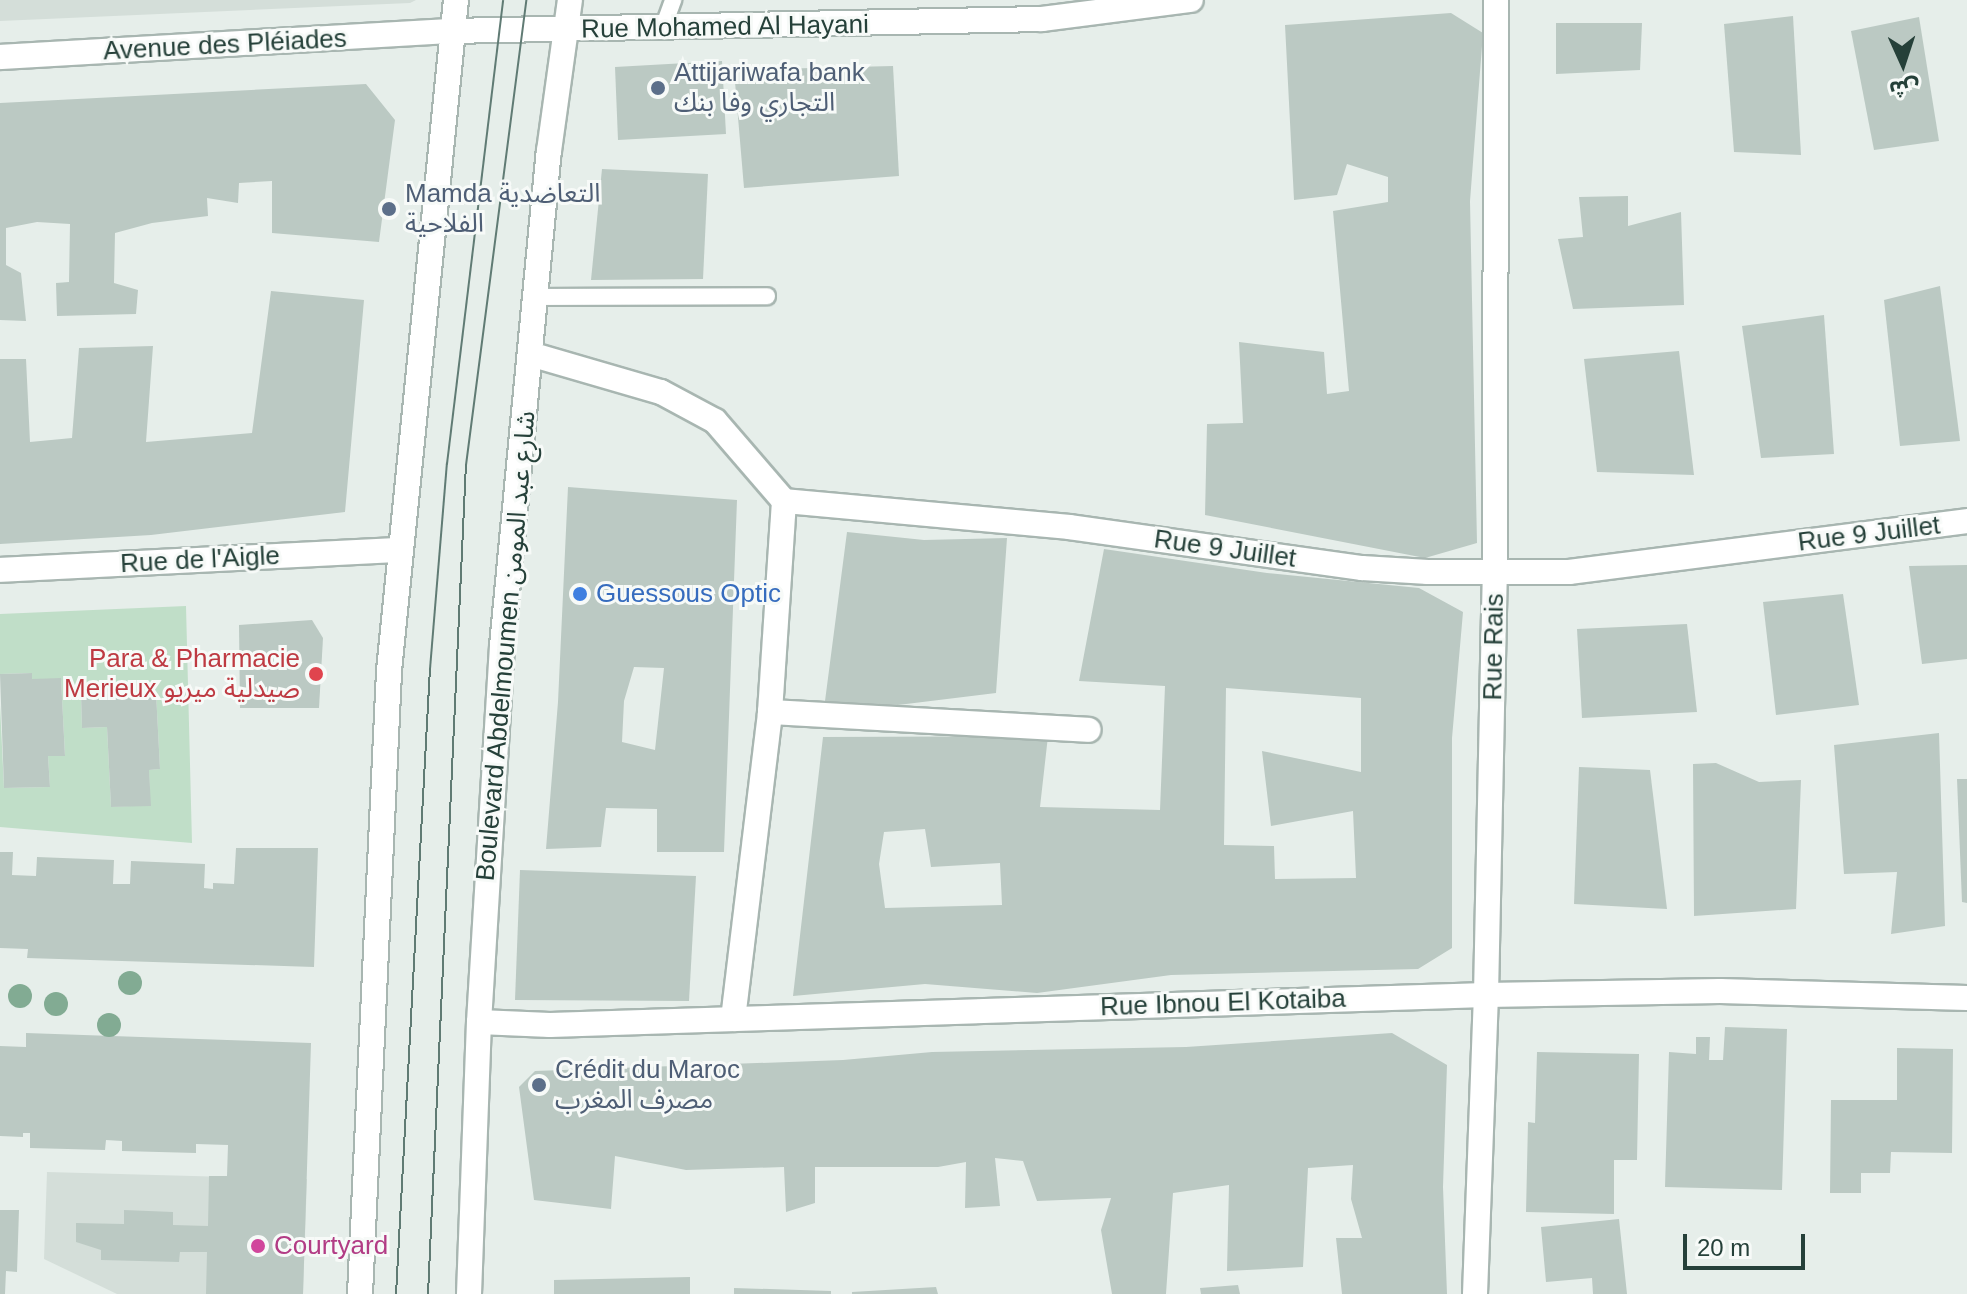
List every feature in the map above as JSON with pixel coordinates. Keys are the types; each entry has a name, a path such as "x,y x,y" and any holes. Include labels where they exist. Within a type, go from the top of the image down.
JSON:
{"street":[{"path":"360,1294 370,1011 399,550 450,31 456,0"},
{"name":"Boulevard Abdelmoumen شارع عبد المومن","path":"469,1294 479,1022 502,646 564,31 570,0"},
{"name":"Rue Mohamed Al Hayani","path":"450,31 1042,19 1191,0"},
{"name":"Rue Rais","path":"1475,1294 1486,995 1495,573 1496,0"},
{"name":"Avenue des Pléiades","path":"0,57 450,31"},
{"path":"530,354 661,392 715,421 784,501 770,712 733,1019"},
{"name":"Rue 9 Juillet","path":"784,501 1069,527 1362,568 1495,573 1569,572 1967,521"},
{"name":"Rue de l'Aigle","path":"0,570 399,550"},
{"path":"770,712 1088,730"},
{"name":"Rue Ibnou El Kotaiba","path":"479,1022 550,1025 1486,995 1720,991 1967,998"}],"lane":[{"path":"663,28 673,0"},
{"path":"536,297 767,296"}],"shaded area":[{"path":"0,0 416,0 410,3 0,21"},
{"path":"47,1172 307,1179 303,1294 117,1294 44,1259"}],"green space":[{"path":"186,606 192,843 0,827 0,705 4,788 50,787 48,756 65,755 61,679 32,679 32,673 0,674 0,614","holes":["156,692 160,769 149,770 150,805 111,807 107,727 82,728 81,696"]}],"building":[{"path":"1451,13 1483,33 1470,201 1477,543 1425,558 1205,515 1207,424 1243,423 1239,342 1324,352 1327,394 1349,391 1333,211 1388,202 1388,177 1347,164 1337,195 1294,200 1285,25"},
{"path":"1793,16 1801,155 1734,152 1724,24"},
{"path":"1919,17 1939,141 1874,150 1851,31"},
{"path":"1556,23 1642,23 1640,70 1556,74"},
{"path":"722,61 726,134 618,140 615,67"},
{"path":"893,66 899,176 744,188 734,70"},
{"path":"366,84 395,120 379,242 272,233 272,181 239,183 238,203 207,198 208,216 152,223 115,233 114,283 138,290 136,314 57,316 56,283 69,282 70,224 37,222 6,228 6,265 21,273 26,321 0,320 0,103"},
{"path":"602,169 708,174 703,279 591,280"},
{"path":"1628,196 1628,226 1681,212 1684,305 1573,309 1558,239 1583,237 1579,197"},
{"path":"1940,286 1960,441 1900,446 1884,300"},
{"path":"271,291 364,300 345,512 151,535 0,544 0,359 26,359 30,442 72,438 79,348 153,346 146,442 252,433"},
{"path":"1824,315 1834,454 1761,458 1742,326"},
{"path":"1679,351 1694,475 1597,472 1584,359"},
{"path":"568,487 737,500 724,852 657,852 657,809 606,808 601,847 546,849 558,702","holes":["634,667 664,668 655,750 622,742 624,701"]},
{"path":"847,532 924,540 1007,538 996,693 898,705 825,701"},
{"path":"1104,549 1267,573 1419,588 1463,612 1452,738 1452,948 1418,969 1171,975 1037,993 925,984 793,996 823,737 1048,736 1040,807 1160,810 1165,686 1079,681","holes":["1226,688 1361,698 1361,772 1262,751 1271,826 1353,811 1356,878 1275,879 1274,846 1224,845","925,829 931,867 1000,863 1002,905 885,908 879,864 884,832"]},
{"path":"1967,565 1967,659 1922,664 1909,566"},
{"path":"1843,594 1859,705 1776,715 1763,602"},
{"path":"312,620 323,638 319,708 240,708 239,625"},
{"path":"1687,624 1697,712 1582,718 1577,629"},
{"path":"32,673 32,679 61,678 65,756 48,756 50,787 4,788 0,674"},
{"path":"156,692 160,769 149,770 151,806 111,807 107,727 82,728 81,695"},
{"path":"1939,733 1945,926 1891,934 1897,872 1844,874 1834,745"},
{"path":"1716,763 1759,782 1801,780 1796,909 1694,916 1693,764"},
{"path":"1579,767 1650,770 1667,909 1574,904"},
{"path":"1957,779 1967,779 1967,903 1962,902"},
{"path":"236,848 318,848 314,967 27,958 28,949 0,948 0,852 13,852 12,875 36,876 37,857 114,860 113,884 130,884 131,861 205,864 204,888 213,889 213,883 234,884"},
{"path":"520,870 696,876 689,1001 515,1000"},
{"path":"1725,1027 1787,1029 1782,1190 1665,1187 1669,1052 1696,1054 1696,1037 1710,1037 1709,1060 1723,1060"},
{"path":"26,1033 311,1043 303,1294 206,1294 207,1252 180,1252 179,1262 101,1260 101,1250 76,1242 76,1223 124,1224 124,1210 173,1212 173,1225 208,1226 209,1176 227,1176 228,1145 196,1144 196,1153 122,1151 122,1141 106,1140 105,1150 30,1148 30,1133 23,1133 23,1137 0,1136 0,1046 26,1047"},
{"path":"1392,1033 1447,1065 1443,1187 1447,1294 1342,1294 1336,1238 1362,1238 1351,1199 1353,1165 1308,1168 1303,1267 1227,1271 1229,1185 1173,1193 1166,1294 1112,1294 1101,1230 1111,1198 1037,1201 1023,1161 995,1158 1000,1206 965,1208 966,1162 938,1167 815,1167 815,1203 786,1212 784,1167 686,1170 615,1156 611,1209 534,1200 519,1087 535,1071 843,1060 932,1052 1186,1047"},
{"path":"1897,1048 1953,1049 1952,1153 1891,1152 1890,1173 1861,1173 1861,1193 1830,1193 1831,1100 1897,1100"},
{"path":"1537,1052 1639,1054 1637,1160 1614,1160 1614,1214 1526,1212 1528,1122 1535,1123"},
{"path":"0,1210 19,1210 17,1272 6,1271 5,1294 0,1294"},
{"path":"1619,1219 1627,1294 1593,1294 1592,1278 1546,1282 1541,1227"},
{"path":"690,1277 690,1294 554,1294 554,1280"},
{"path":"1238,1285 1240,1294 1201,1294 1200,1288"},
{"path":"936,1287 938,1294 852,1294 852,1292"},
{"path":"734,1288 831,1291 831,1294 734,1294"}],"tram line":[{"path":"396,1294 430,669 447,464 503,0"},
{"path":"428,1294 466,465 526,0"}],"place":[{"name":"Attijariwafa bank التجاري وفا بنك","path":"658,88"},
{"name":"Mamda التعاضدية الفلاحية","path":"389,209"},
{"name":"Guessous Optic","path":"580,594"},
{"name":"Para & Pharmacie Merieux صيدلية ميريو","path":"316,674"},
{"name":"Crédit du Maroc مصرف المغرب","path":"539,1085"},
{"name":"Courtyard","path":"258,1246"}]}
